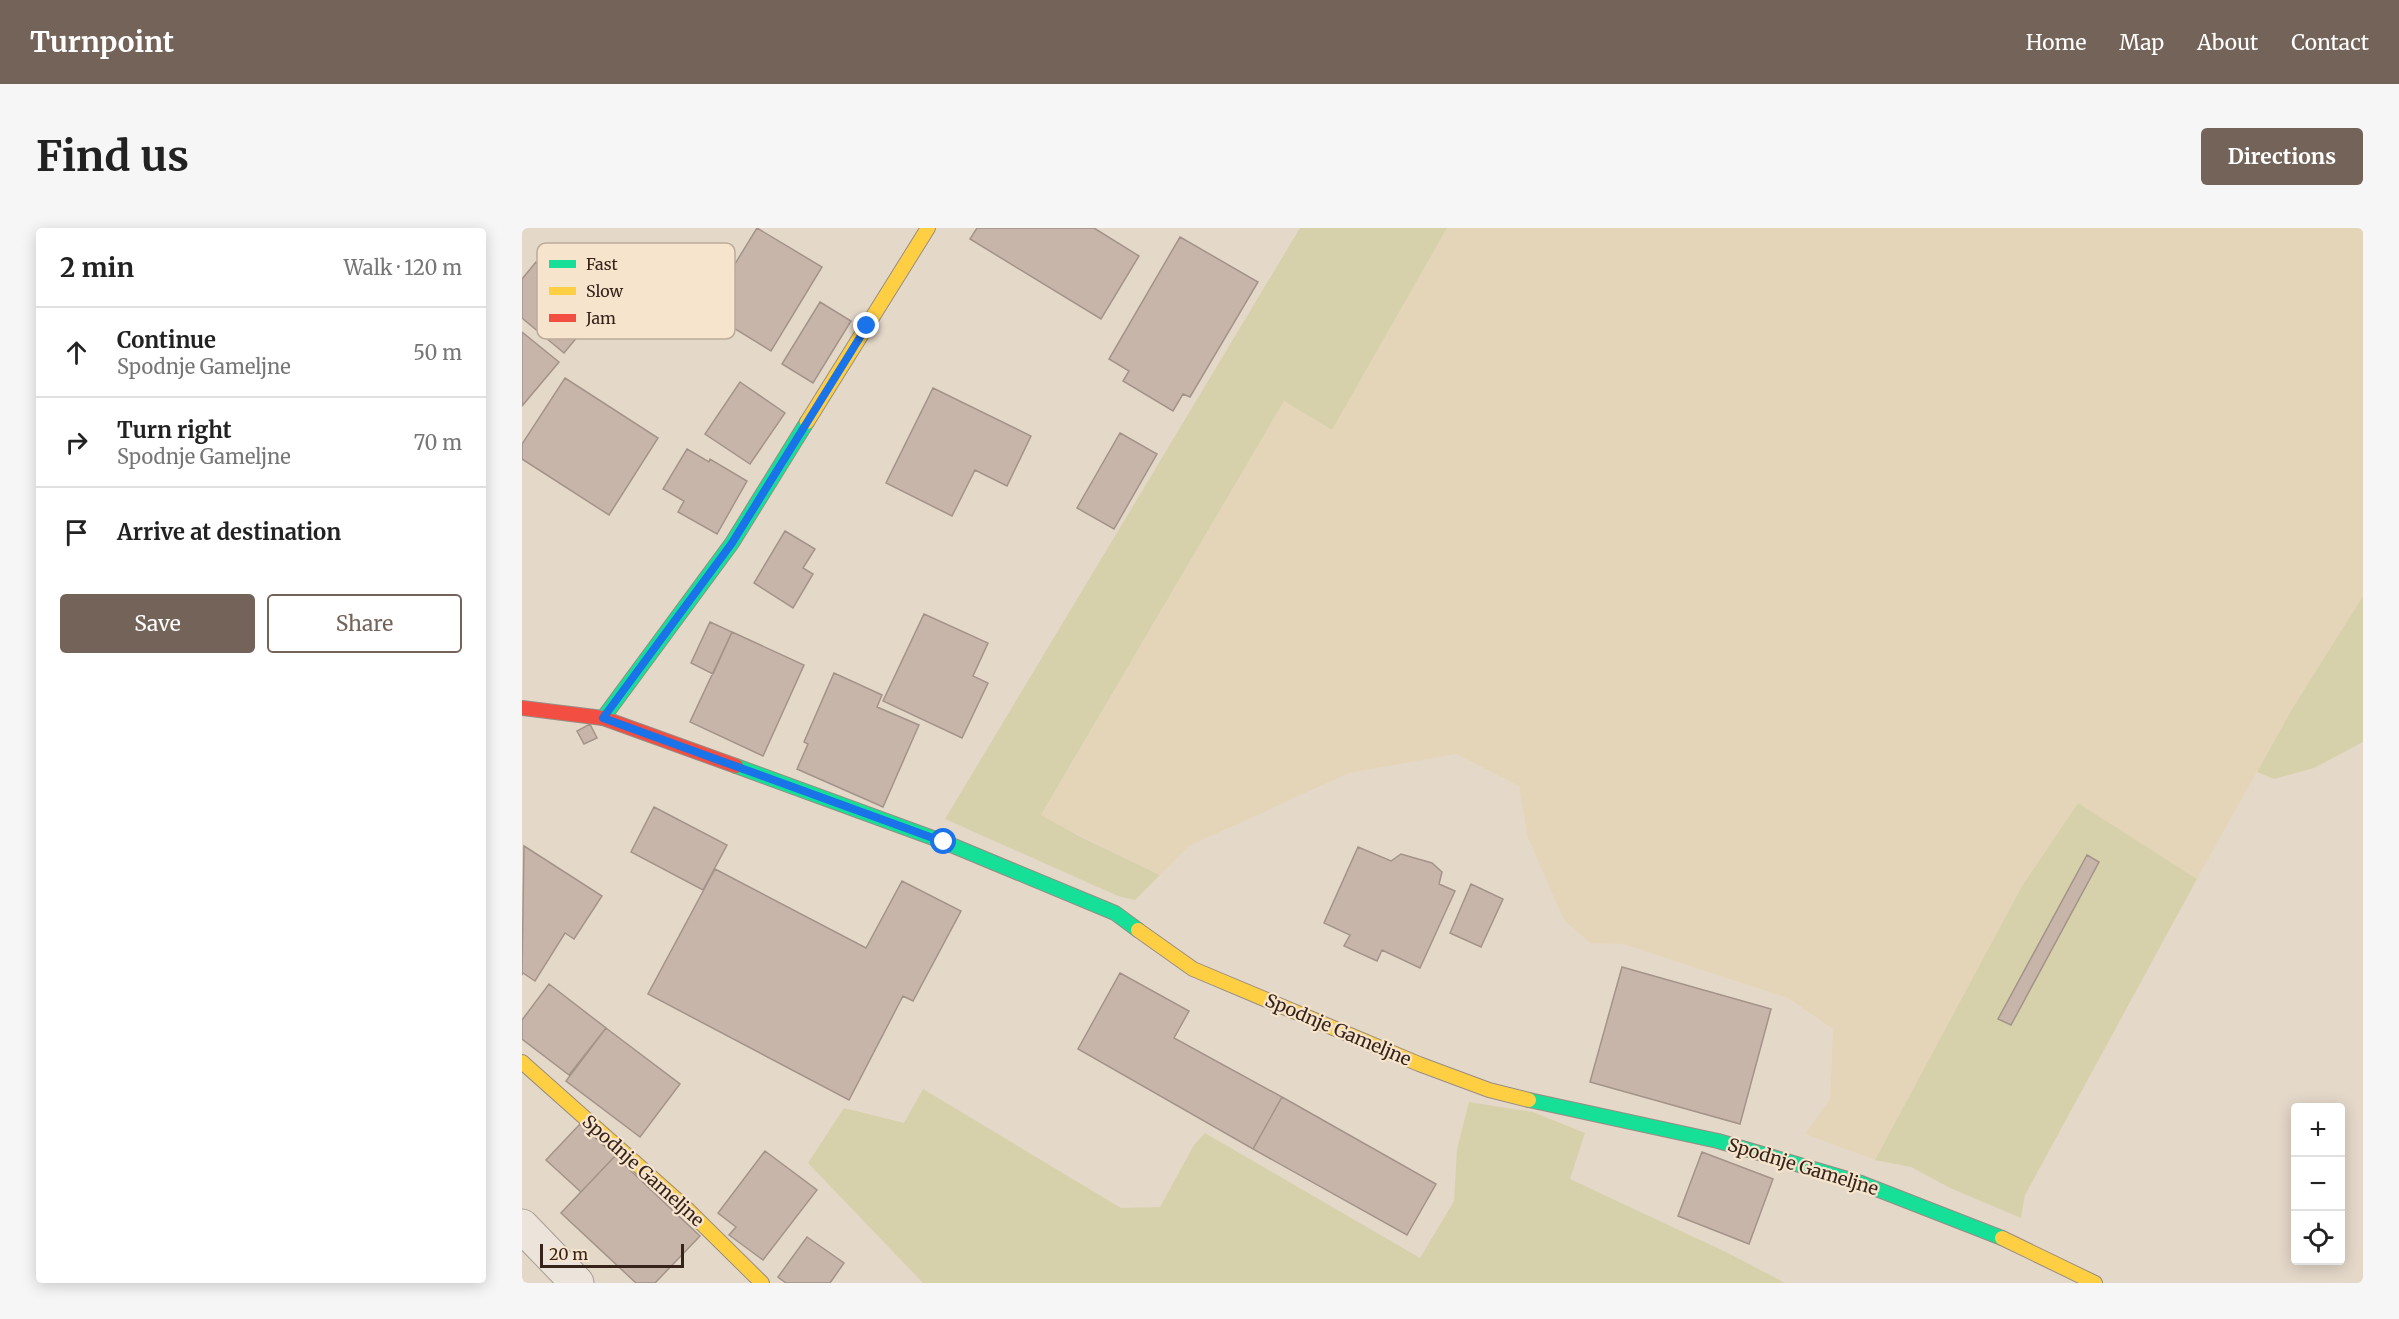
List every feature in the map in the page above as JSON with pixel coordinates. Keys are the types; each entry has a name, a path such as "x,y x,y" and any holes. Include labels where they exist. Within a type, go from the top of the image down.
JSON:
{"street":[{"path":"603,718 732,543 928,228"},
{"name":"Spodnje Gameljne","path":"522,708 603,718 944,842 1115,913 1193,969 1419,1064 1489,1090 1552,1106 1718,1141 1861,1183 1986,1230 2095,1283"},
{"name":"Spodnje Gameljne","path":"522,1062 686,1208 762,1283"},
{"path":"522,1226 577,1283"}],"shaded area":[{"path":"1300,228 1447,228 1332,430 1284,401 1041,815 1160,875 1135,900 1118,896 945,819"},
{"path":"1447,228 2363,228 2363,596 2292,709 2197,879 2078,803 2022,886 1875,1160 1805,1134 1830,1099 1833,1029 1788,998 1623,944 1590,943 1564,920 1528,838 1519,786 1456,754 1349,773 1189,846 1160,875 1041,816 1284,401 1332,430"},
{"path":"2363,596 2363,742 2314,768 2274,779 2257,772 2292,709"},
{"path":"2078,803 2197,879 2025,1195 2021,1218 1950,1188 1911,1167 1875,1160 2022,886"},
{"path":"923,1089 1121,1208 1160,1207 1194,1145 1205,1133 1420,1258 1454,1201 1457,1149 1469,1102 1533,1112 1585,1133 1570,1179 1728,1253 1785,1283 923,1283 808,1163 844,1108 904,1123"}],"building":[{"path":"757,228 822,267 771,351 735,329 735,264"},
{"path":"977,228 1094,228 1139,256 1101,319 970,239"},
{"path":"1180,237 1258,282 1190,397 1183,394 1173,411 1123,381 1129,371 1109,359"},
{"path":"537,263 537,330 522,318 522,279"},
{"path":"820,302 851,321 813,383 782,364"},
{"path":"522,332 559,362 522,406"},
{"path":"547,339 576,339 564,353"},
{"path":"565,378 658,438 609,515 522,459 522,444"},
{"path":"740,382 785,413 750,464 705,434"},
{"path":"933,388 1031,436 1007,486 975,470 952,516 886,483"},
{"path":"1120,433 1157,454 1114,529 1077,508"},
{"path":"687,449 709,462 710,459 747,481 717,534 678,512 684,501 663,489"},
{"path":"785,531 815,549 803,568 813,574 793,608 754,583"},
{"path":"924,614 988,643 973,676 988,683 962,738 883,701"},
{"path":"710,622 732,632 713,674 691,663"},
{"path":"732,632 804,665 763,756 690,722"},
{"path":"834,673 882,695 877,707 919,725 883,807 797,769 808,744 804,742"},
{"path":"590,724 597,738 584,744 577,731"},
{"path":"654,807 727,845 703,890 631,852"},
{"path":"524,846 602,896 574,939 565,933 535,981 523,973 522,975"},
{"path":"1358,847 1391,861 1401,854 1432,863 1442,872 1439,884 1455,891 1420,968 1382,950 1377,961 1344,946 1350,935 1324,923"},
{"path":"2087,855 2099,862 2011,1025 1998,1019"},
{"path":"715,869 866,948 902,881 961,911 913,1001 903,996 849,1100 648,994"},
{"path":"1471,884 1503,899 1481,947 1450,933"},
{"path":"1622,967 1771,1009 1740,1124 1590,1082"},
{"path":"1120,973 1189,1011 1174,1038 1282,1097 1253,1149 1078,1049"},
{"path":"549,984 606,1028 569,1075 522,1039 522,1020"},
{"path":"606,1028 680,1084 640,1137 566,1081"},
{"path":"1282,1097 1436,1184 1407,1235 1253,1149"},
{"path":"580,1124 615,1156 581,1192 546,1160"},
{"path":"765,1151 817,1190 763,1260 729,1235 736,1227 718,1213"},
{"path":"1702,1152 1773,1179 1749,1244 1678,1216"},
{"path":"615,1156 700,1236 655,1283 636,1283 561,1213"},
{"path":"807,1237 844,1263 830,1283 786,1283 778,1277"}],"traffic: fast":[{"path":"603,718 732,543 807,422"},
{"path":"736,766 944,842 1115,913 1138,930"},
{"path":"1529,1100 1718,1141 1861,1183 2002,1238"}],"traffic: slow":[{"path":"807,422 928,228"},
{"path":"1138,930 1193,969 1419,1064 1489,1090 1529,1100"},
{"path":"522,1062 686,1208 762,1283"},
{"path":"2002,1238 2095,1283"}],"traffic: jam":[{"path":"522,708 603,718 736,766"}],"route":[{"path":"867,326 732,543 603,718 944,842"}]}
